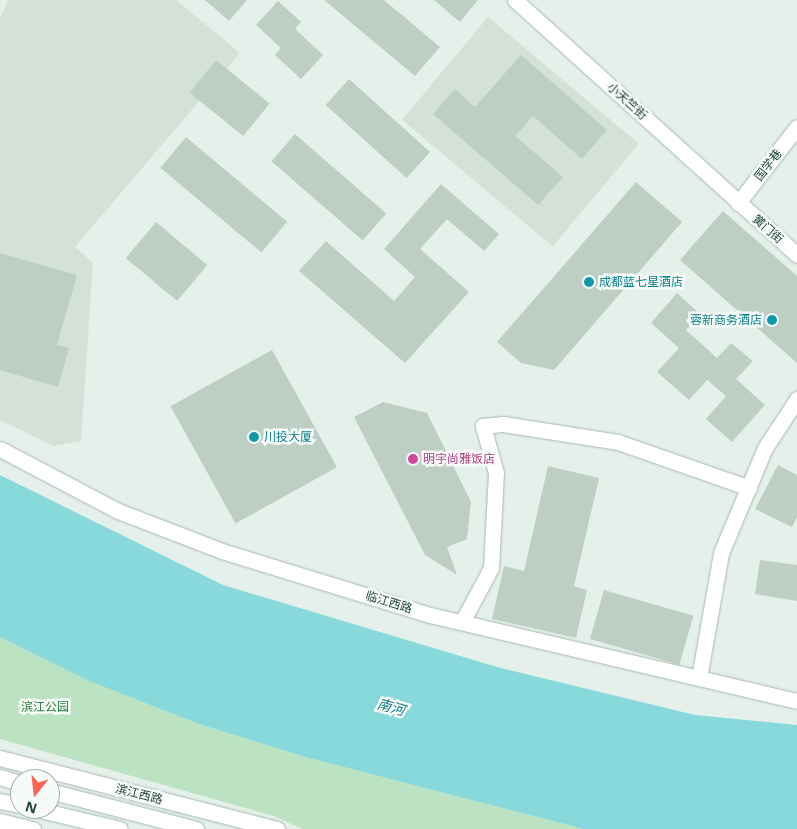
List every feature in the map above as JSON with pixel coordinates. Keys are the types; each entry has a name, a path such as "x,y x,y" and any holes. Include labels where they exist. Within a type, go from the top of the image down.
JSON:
{"street":[{"name":"小天竺街","path":"515,0 738,203"},
{"name":"国学巷","path":"738,203 797,127"},
{"name":"黉门街","path":"738,203 797,255"},
{"path":"699,678 722,553 765,448 797,399"},
{"path":"462,622 491,568 496,473 483,426 503,424 618,442 749,488"},
{"name":"临江西路","path":"0,449 118,511 222,552 462,622 797,701"},
{"name":"滨江西路","path":"0,758 277,829"},
{"name":"滨江西路","path":"60,794 196,829"},
{"path":"60,815 120,829"},
{"path":"0,821 33,829"}],"shaded area":[{"path":"8,0 176,0 240,53 75,247 93,263 81,441 53,446 0,420 0,18"},
{"path":"488,17 639,144 553,246 402,120"}],"green space":[{"name":"滨江公园","path":"0,637 89,681 196,723 305,757 584,829 302,829 274,816 0,739"}],"water":[{"name":"南河","path":"0,475 223,585 497,667 695,715 797,725 797,829 584,829 305,757 196,723 89,681 0,637"}],"building":[{"path":"205,0 247,0 229,21"},
{"path":"324,0 384,0 440,47 415,76"},
{"path":"434,0 478,0 460,22"},
{"path":"278,1 301,22 295,29 323,55 301,79 275,55 281,48 256,25"},
{"path":"521,55 607,130 582,159 533,116 515,136 563,177 538,205 433,114 455,89 475,107"},
{"path":"216,60 270,103 243,136 190,93"},
{"path":"349,79 430,152 407,178 326,105"},
{"path":"295,134 386,213 363,241 271,161"},
{"path":"186,137 287,222 261,252 160,168"},
{"name":"成都蓝七星酒店","path":"636,182 682,222 554,370 521,363 497,342"},
{"path":"441,184 499,234 484,251 447,219 420,249 469,292 405,363 299,271 326,241 394,301 415,277 384,249"},
{"name":"蓉新商务酒店","path":"723,211 797,276 797,363 680,260"},
{"path":"156,222 207,265 177,301 126,258"},
{"path":"0,253 77,275 57,345 69,348 58,387 0,370"},
{"path":"677,293 700,314 686,330 717,358 731,343 753,361 736,379 765,405 732,442 706,419 726,396 707,380 689,400 657,372 679,348 651,323"},
{"name":"川投大厦","path":"272,350 337,467 236,523 171,406"},
{"name":"明宇尚雅饭店","path":"383,402 427,413 471,502 467,539 447,547 457,575 425,555 354,417"},
{"path":"778,465 797,475 797,517 792,527 755,509"},
{"path":"548,466 599,478 574,586 587,590 576,638 492,619 504,566 524,571"},
{"path":"760,560 797,565 797,601 755,594"},
{"path":"604,590 693,616 679,665 590,639"}],"place":[{"name":"成都蓝七星酒店","path":"589,282"},
{"name":"蓉新商务酒店","path":"772,320"},
{"name":"川投大厦","path":"254,437"},
{"name":"明宇尚雅饭店","path":"413,459"}]}
